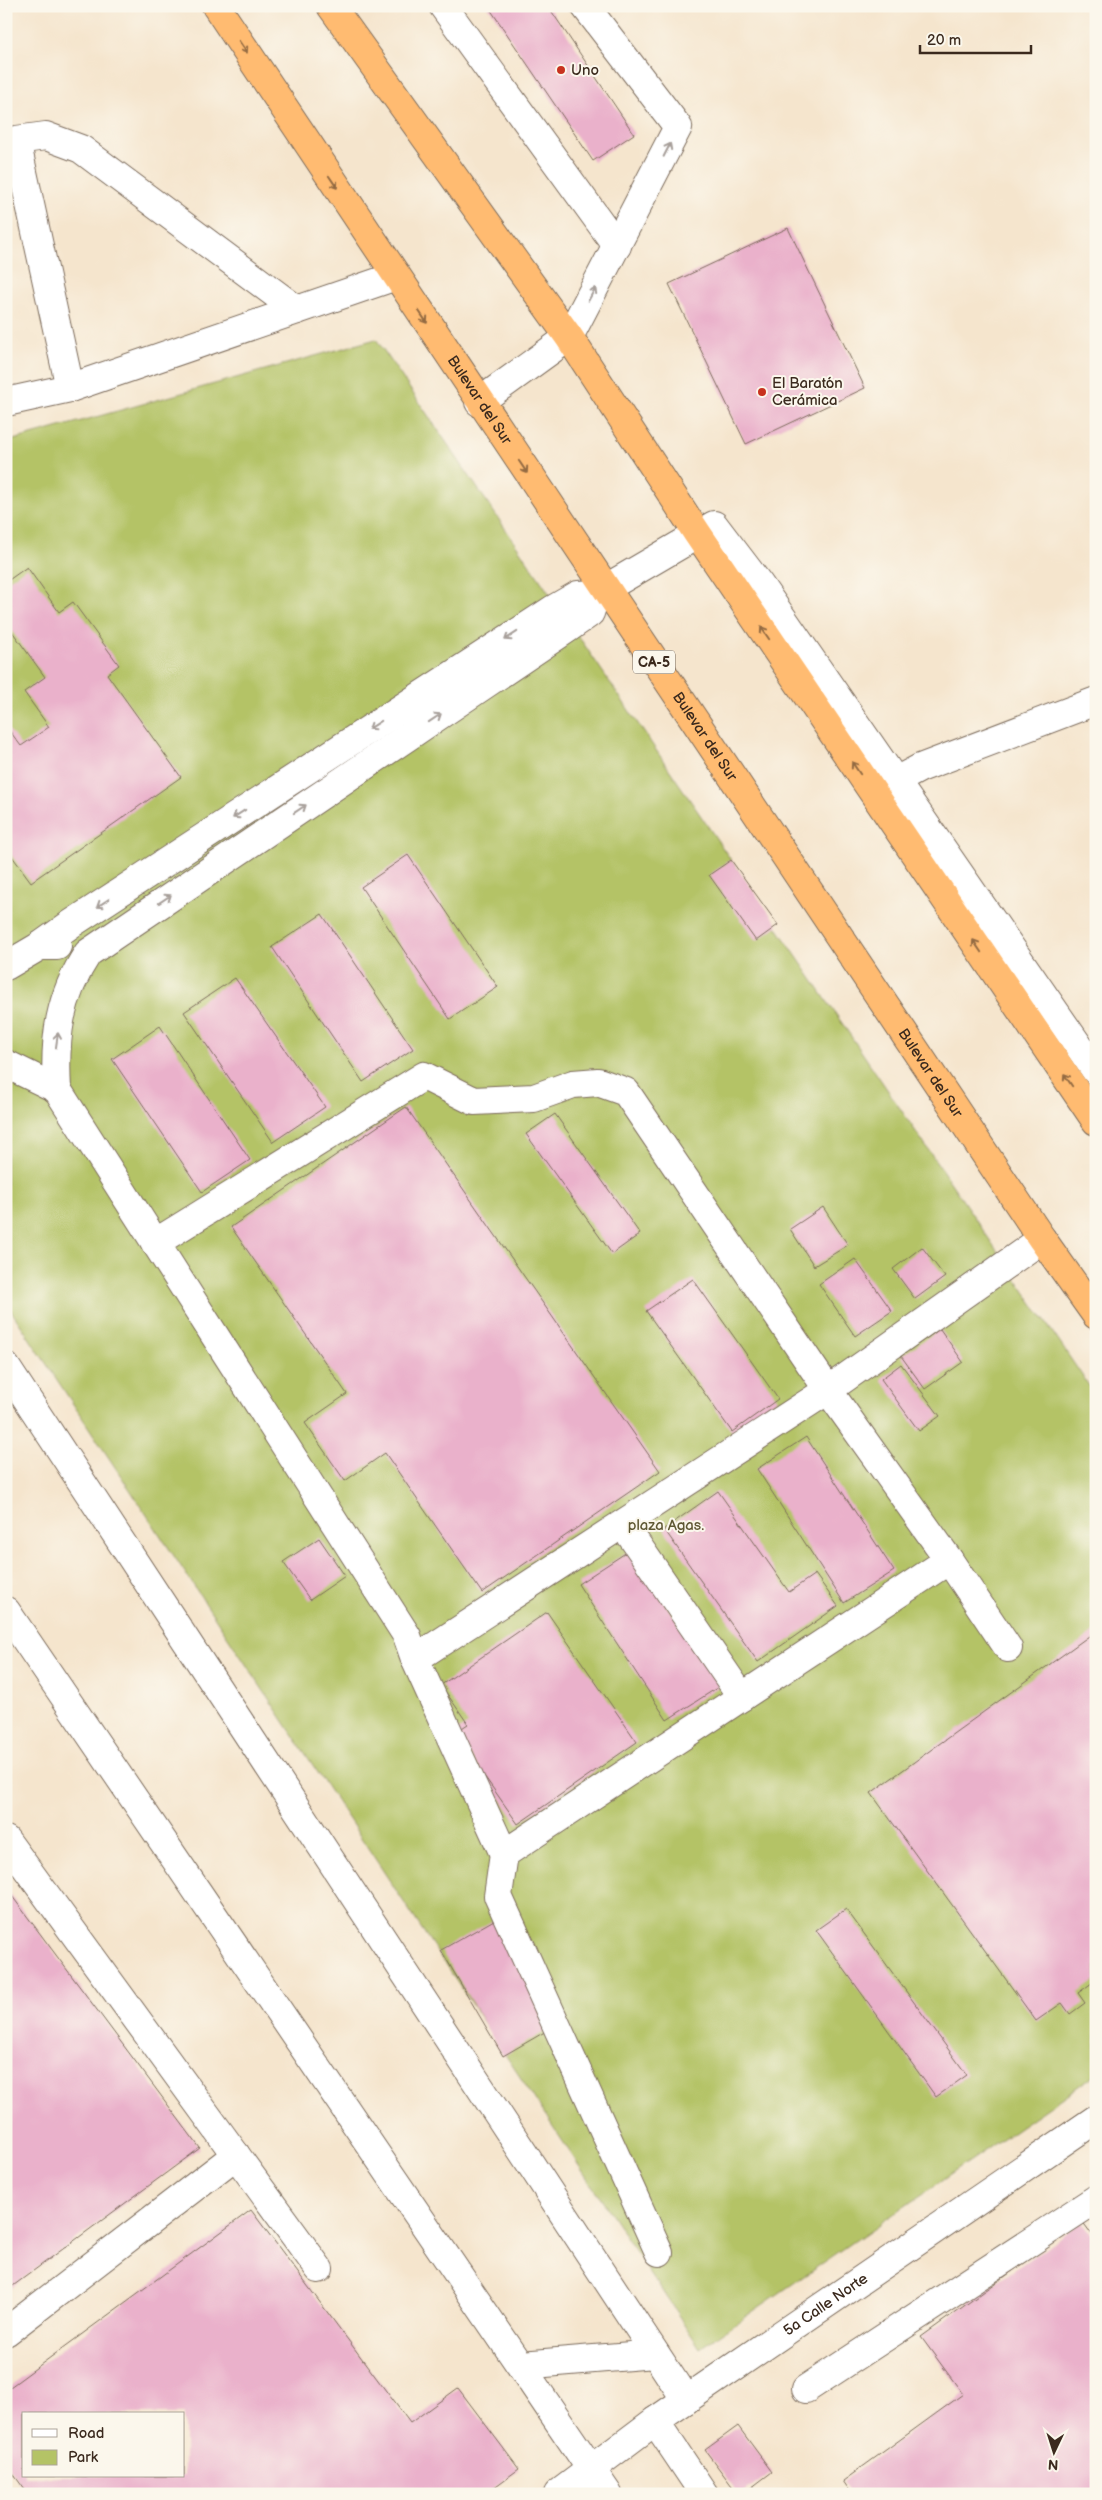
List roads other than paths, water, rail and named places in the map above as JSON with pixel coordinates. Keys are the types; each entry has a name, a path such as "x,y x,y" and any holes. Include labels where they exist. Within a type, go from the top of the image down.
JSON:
{"highway":[{"name":"Bulevar del Sur","path":"216,6 479,402 601,592 1042,1239 1096,1315"},
{"path":"331,6 569,337 697,533 884,787 1096,1121"}],"street":[{"path":"442,6 617,246"},
{"path":"479,402 569,337 678,127 585,6"},
{"path":"70,388 16,140 46,136 80,149 297,310"},
{"path":"6,402 70,388 396,276"},
{"path":"6,966 40,946 552,610 578,595 601,592 697,533"},
{"path":"601,592 590,613 110,936 88,953 75,973 62,1006 55,1055 57,1089 407,1636 415,1660 504,1854 498,1896 659,2252"},
{"path":"1096,701 920,768 884,787 1096,1071"},
{"path":"40,946 61,946 88,953"},
{"path":"6,1064 57,1089"},
{"path":"155,1243 424,1076 474,1101 534,1098 573,1084 598,1082 626,1092 828,1390 949,1560 1008,1648"},
{"path":"415,1660 828,1390 1042,1239"},
{"path":"6,1367 686,2400"},
{"path":"623,1524 742,1697"},
{"path":"504,1854 949,1560"},
{"path":"6,1611 608,2494"},
{"path":"6,1840 319,2269"},
{"name":"5a Calle Norte","path":"558,2494 655,2421 1096,2119"},
{"path":"6,2332 236,2155"},
{"path":"806,2389 1096,2199"},
{"path":"521,2365 655,2354"},
{"path":"655,2421 704,2494"}],"place":[{"name":"Uno","path":"561,70"},
{"name":"El Baratón Cerámica","path":"762,392"}],"park label":[{"name":"plaza Agas.","path":"666,1525"}]}
